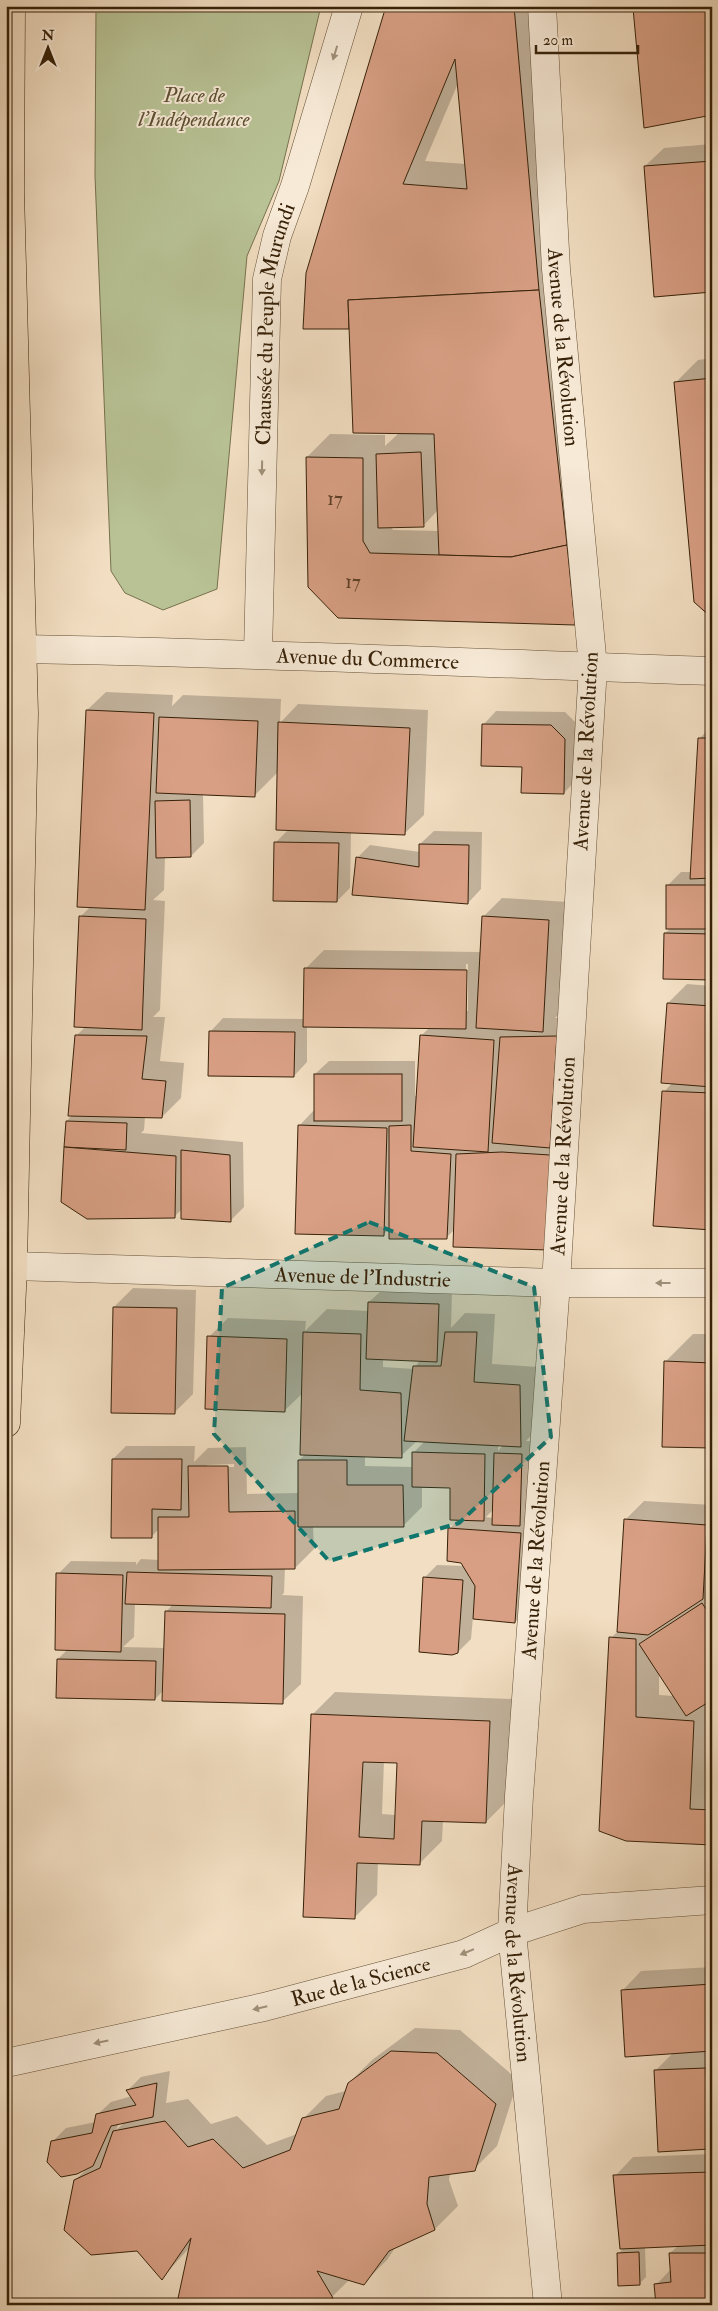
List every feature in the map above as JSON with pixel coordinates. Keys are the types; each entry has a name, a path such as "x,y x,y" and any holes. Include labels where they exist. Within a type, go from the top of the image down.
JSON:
{"highway":[{"path":"6,1423 13,1266 24,713 11,212 11,6"}],"street":[{"name":"Chaussée du Peuple Murundi","path":"258,653 267,279 277,236 295,186 349,6"},
{"name":"Avenue de la Révolution","path":"542,6 556,269 593,667 556,1283 519,1786 512,1932 548,2305"},
{"name":"Avenue du Commerce","path":"23,649 258,653 712,671"},
{"name":"Avenue de l'Industrie","path":"13,1266 556,1283 712,1283"},
{"name":"Rue de la Science","path":"6,2062 264,2007 464,1954 512,1932 582,1909 712,1900"}],"highlighted area":[{"path":"369,1222 534,1287 551,1437 459,1523 329,1561 214,1434 222,1288"}],"green space":[{"name":"Place de l'Indépendance","path":"96,6 321,6 279,181 247,256 217,589 163,610 125,593 111,571 95,176"}],"building":[{"path":"386,6 514,6 539,290 348,300 349,329 303,329 306,273","holes":["455,59 467,189 403,184"]},
{"path":"647,6 712,6 712,115 644,128 633,8"},
{"path":"712,161 712,292 654,297 644,166"},
{"path":"539,290 567,545 511,557 439,555 434,434 353,433 348,300"},
{"path":"712,378 712,618 694,602 674,382"},
{"path":"421,452 424,527 378,528 376,454"},
{"path":"306,457 363,458 363,541 370,553 511,557 567,545 575,625 338,618 308,587"},
{"path":"86,710 154,713 145,910 77,907"},
{"path":"159,717 258,721 255,797 156,793"},
{"path":"278,722 410,728 405,835 276,830"},
{"path":"482,724 551,725 565,739 564,794 521,793 522,767 481,766"},
{"path":"698,738 712,738 712,878 690,879"},
{"path":"190,800 191,857 156,858 155,801"},
{"path":"274,842 339,843 337,902 273,901"},
{"path":"419,844 469,845 468,904 352,895 356,857 419,867"},
{"path":"666,885 712,885 712,929 666,929"},
{"path":"79,916 146,919 142,1030 74,1027"},
{"path":"482,916 549,920 543,1032 476,1028"},
{"path":"664,933 712,934 712,980 663,979"},
{"path":"304,968 467,970 466,1029 303,1027"},
{"path":"667,1003 712,1006 712,1087 661,1083"},
{"path":"209,1031 295,1032 294,1077 208,1076"},
{"path":"75,1035 147,1036 142,1079 166,1081 162,1118 68,1116"},
{"path":"420,1035 494,1040 488,1152 413,1147"},
{"path":"557,1036 550,1148 492,1143 500,1037"},
{"path":"314,1074 402,1074 402,1121 314,1121"},
{"path":"662,1091 712,1093 712,1230 653,1226"},
{"path":"66,1121 127,1123 126,1150 64,1147"},
{"path":"298,1125 387,1128 384,1236 295,1234"},
{"path":"411,1125 411,1151 451,1154 447,1239 389,1239 389,1126"},
{"path":"64,1147 176,1156 175,1218 87,1219 61,1202"},
{"path":"181,1150 230,1155 231,1222 181,1219"},
{"path":"502,1152 550,1155 548,1250 453,1247 456,1154"},
{"path":"368,1302 439,1304 437,1362 366,1359"},
{"path":"113,1307 177,1308 175,1414 111,1413"},
{"path":"303,1332 361,1334 360,1390 401,1393 402,1458 300,1455"},
{"path":"445,1332 477,1332 474,1382 520,1385 521,1447 404,1441 413,1366 441,1366"},
{"path":"207,1336 287,1339 285,1412 205,1409"},
{"path":"664,1361 712,1363 712,1448 662,1447"},
{"path":"412,1452 485,1454 484,1521 450,1520 450,1488 412,1487"},
{"path":"494,1453 522,1454 520,1526 492,1525"},
{"path":"112,1459 182,1459 181,1510 152,1509 152,1538 111,1538"},
{"path":"298,1460 347,1460 347,1485 403,1485 404,1527 298,1527"},
{"path":"188,1466 228,1466 229,1512 295,1511 295,1569 158,1570 158,1517 189,1517"},
{"path":"624,1519 707,1525 703,1599 648,1635 617,1632"},
{"path":"448,1528 521,1533 515,1623 473,1619 475,1586 461,1563 447,1561"},
{"path":"127,1572 272,1576 271,1608 125,1604"},
{"path":"56,1573 123,1575 121,1652 55,1650"},
{"path":"423,1577 463,1580 458,1653 452,1655 419,1652"},
{"path":"702,1603 712,1618 712,1700 686,1716 639,1644"},
{"path":"165,1611 285,1614 283,1704 162,1701"},
{"path":"609,1637 636,1639 636,1717 694,1721 690,1809 712,1810 712,1845 626,1841 599,1831"},
{"path":"57,1659 156,1661 155,1700 56,1698"},
{"path":"311,1714 490,1721 486,1823 422,1821 420,1865 357,1863 355,1919 303,1917","holes":["363,1762 397,1763 394,1839 359,1837"]},
{"path":"712,1984 712,2051 625,2057 621,1990"},
{"path":"391,2051 437,2053 496,2104 475,2171 429,2177 427,2204 435,2230 389,2251 364,2285 317,2271 333,2298 325,2305 179,2305 177,2303 191,2238 162,2280 137,2251 91,2255 64,2230 74,2180 100,2168 113,2131 165,2121 188,2147 213,2139 243,2168 290,2150 302,2118 339,2109 348,2083"},
{"path":"706,2068 710,2149 658,2152 654,2070"},
{"path":"157,2083 153,2117 111,2126 93,2166 77,2174 61,2177 47,2162 51,2141 92,2133 96,2114 136,2105 126,2090"},
{"path":"712,2172 712,2245 620,2249 613,2175"},
{"path":"639,2252 640,2285 618,2286 617,2253"},
{"path":"669,2253 712,2253 712,2305 656,2305 654,2284 671,2282"}]}
